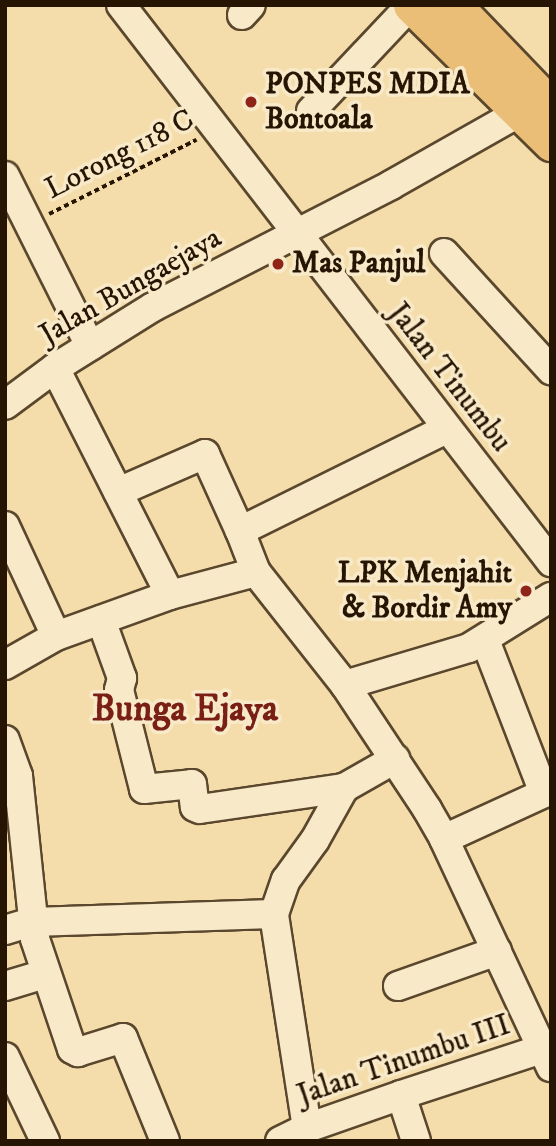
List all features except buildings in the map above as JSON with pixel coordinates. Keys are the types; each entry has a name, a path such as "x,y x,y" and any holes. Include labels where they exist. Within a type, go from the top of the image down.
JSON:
{"main road":[{"path":"411,5 541,103"},
{"path":"454,5 541,103 551,143"}],"street":[{"name":"Jalan Tinumbu","path":"121,5 551,562"},
{"path":"311,111 411,5"},
{"name":"Jalan Bungaejaya","path":"5,405 55,368 174,296 296,235 541,103"},
{"path":"5,176 90,346"},
{"path":"444,253 551,370"},
{"path":"55,368 170,595"},
{"path":"240,531 446,429"},
{"path":"118,492 205,454 256,572 345,685 444,839 548,1054"},
{"path":"5,526 56,636"},
{"path":"5,665 56,636 170,595 256,572"},
{"path":"345,685 455,653 485,640 551,597"},
{"path":"101,620 122,678 119,690 144,789 192,784 195,807 201,808 344,788 395,759"},
{"path":"444,839 548,792 485,640"},
{"path":"5,740 18,776 18,926 45,974 75,1052 122,1038 165,1141"},
{"path":"307,1128 274,914 286,880 315,840 344,788"},
{"path":"18,926 274,914"},
{"path":"398,986 497,951"},
{"path":"5,986 45,974"},
{"name":"Jalan Tinumbu III","path":"280,1141 307,1128 401,1095 548,1054"},
{"path":"5,1057 45,1141"},
{"path":"401,1095 416,1141"}],"path":[{"name":"Lorong 118 C","path":"29,224 216,130"}],"place":[{"name":"PONPES MDIA Bontoala","path":"251,102"},
{"name":"Mas Panjul","path":"278,264"},
{"name":"LPK Menjahit & Bordir Amy","path":"526,591"}],"district":[{"name":"Bunga Ejaya","path":"185,710"}]}
